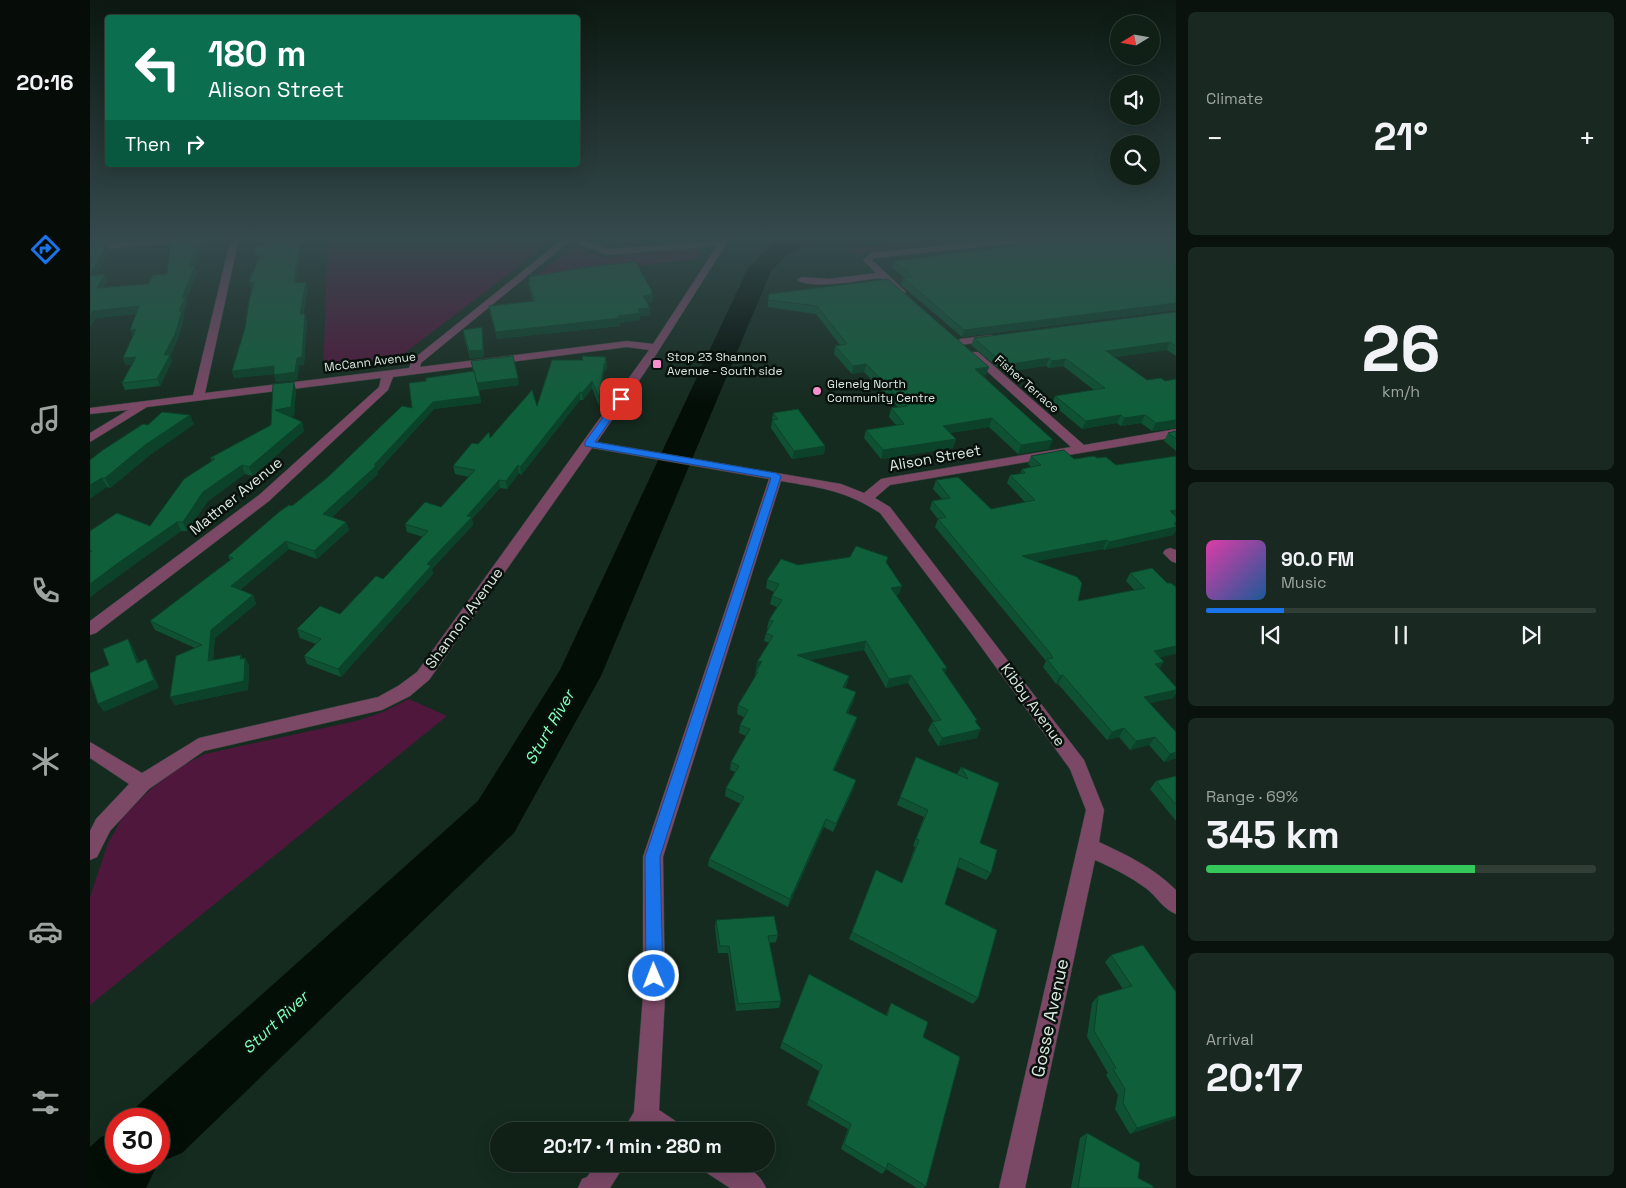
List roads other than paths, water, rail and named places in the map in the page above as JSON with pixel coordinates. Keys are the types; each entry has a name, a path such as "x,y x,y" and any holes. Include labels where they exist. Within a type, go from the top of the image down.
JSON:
{"street":[{"path":"198,397 223,293"},
{"path":"414,370 416,362 501,293"},
{"name":"Shannon Avenue","path":"90,851 103,825 142,783 199,745 382,703 404,691 423,676 640,372 689,293"},
{"path":"902,293 910,300"},
{"name":"Fisher Terrace","path":"999,337 957,339 1082,448"},
{"name":"McCann Avenue","path":"90,411 627,344 654,347"},
{"name":"Mattner Avenue","path":"90,629 264,498 384,388 388,373"},
{"path":"90,438 146,404"},
{"name":"Alison Street","path":"866,498 886,482 1176,433"},
{"path":"589,444 842,488 866,498"},
{"path":"640,1122 654,996 652,857 776,476"},
{"name":"Kibby Avenue","path":"866,498 885,510 977,629 1078,765 1095,810 1088,847"},
{"path":"90,749 142,783"},
{"path":"1088,847 1123,863 1154,882 1176,904"},
{"name":"Gosse Avenue","path":"1012,1188 1088,847"},
{"path":"591,1188 596,1186 606,1172"},
{"path":"728,1172 752,1188"}],"waterway":[{"name":"Sturt River","path":"170,1120 496,817 579,676 749,293"},
{"name":"Sturt River","path":"96,1188 112,1173"}],"place":[{"name":"Stop 23 Shannon Avenue - South side","path":"657,364"},
{"name":"Glenelg North Community Centre","path":"817,391"}]}
